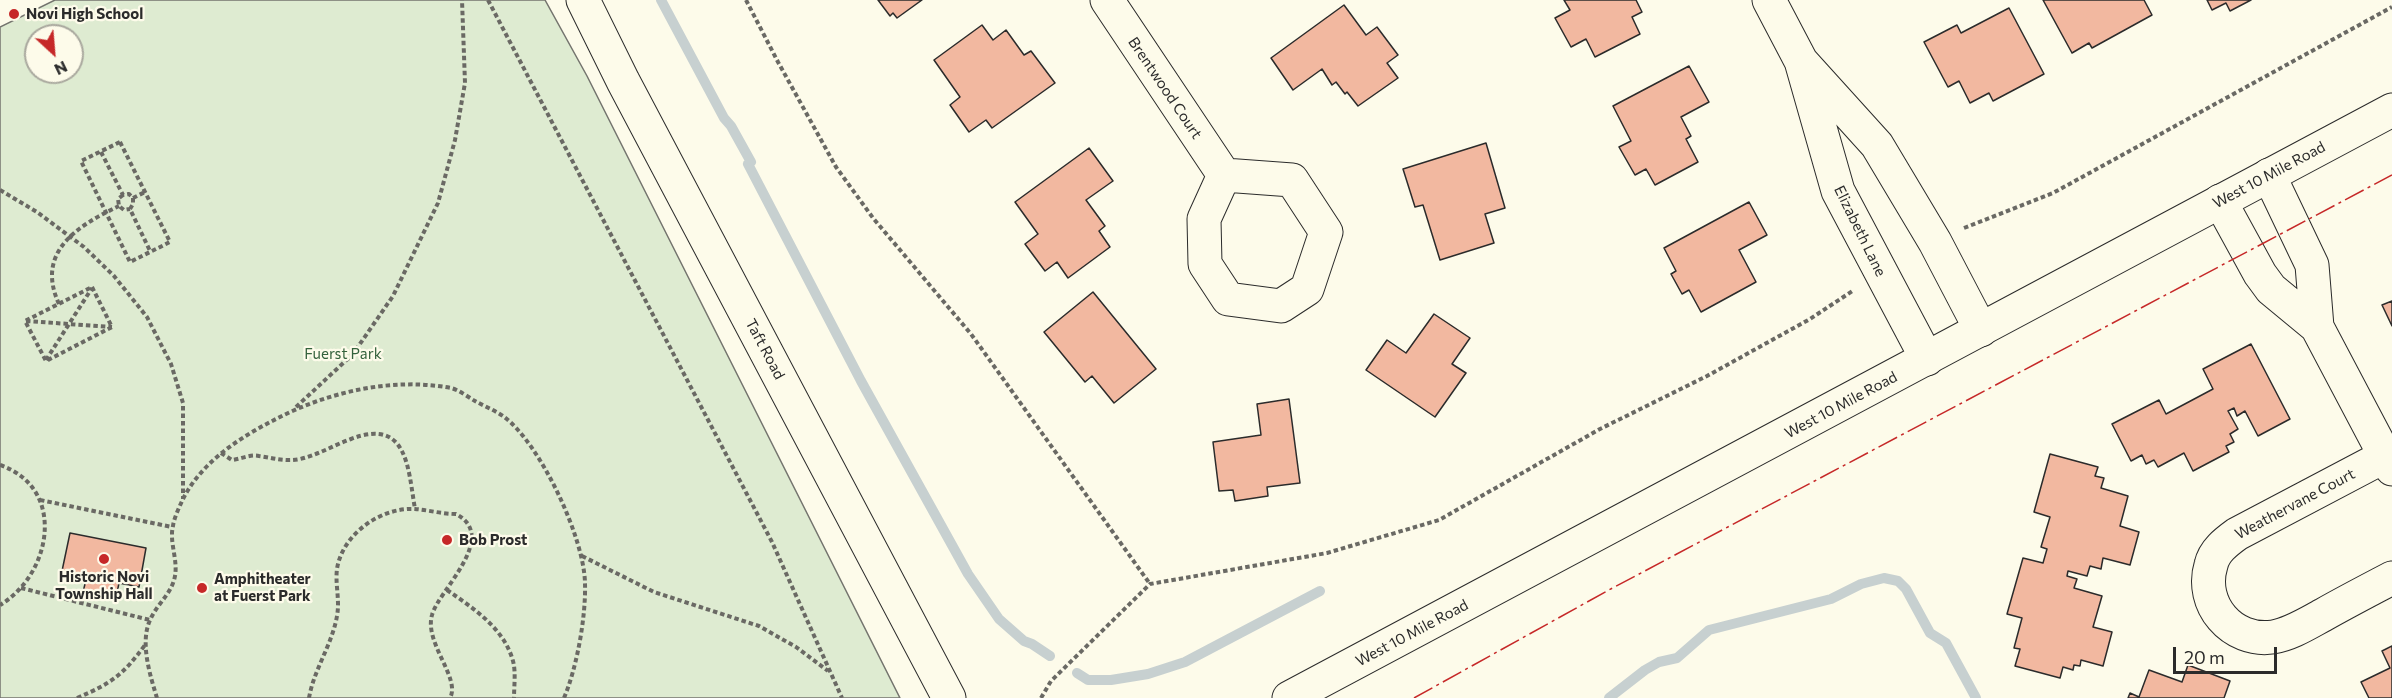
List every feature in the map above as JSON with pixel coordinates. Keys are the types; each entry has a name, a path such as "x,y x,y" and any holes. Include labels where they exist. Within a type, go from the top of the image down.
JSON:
{"street":[{"name":"Taft Road","path":"583,0 629,92 949,698"},
{"name":"Brentwood Court","path":"1107,0 1224,175"},
{"name":"Elizabeth Lane","path":"1780,4 1801,61 1838,191 1927,359"},
{"name":"Elizabeth Lane","path":"1801,61 1877,145 1935,242 1981,330"},
{"name":"West 10 Mile Road","path":"1289,698 2392,110"},
{"name":"Weathervane Court","path":"2269,175 2312,265 2317,327"},
{"name":"Weathervane Court","path":"2220,201 2259,274 2271,289 2317,327 2388,463 2237,534 2226,542 2211,564 2210,596 2217,614 2231,627 2260,637 2274,636 2297,628 2392,578"}],"path":[{"path":"293,410 360,345 393,296 438,203 455,140 465,83 462,0"},
{"path":"488,0 772,542 842,698"},
{"path":"746,0 777,62 836,167 873,218 971,334 1150,584"},
{"path":"1959,231 2053,193 2392,7"},
{"path":"120,142 145,192 170,242 130,262 81,161 120,142"},
{"path":"101,152 123,195"},
{"path":"0,190 37,212 91,254 121,284 147,317 171,364 183,404 183,500"},
{"path":"133,198 145,192"},
{"path":"129,194 133,198 130,209 124,210 119,206 118,199 123,195 129,194"},
{"path":"59,304 52,289 50,271 55,258 69,236 82,225 119,206"},
{"path":"130,209 150,251"},
{"path":"1041,698 1051,681 1150,584 1327,553 1439,520 1600,429 1707,376 1790,330 1849,295 1860,285"},
{"path":"26,321 92,287"},
{"path":"46,361 92,287"},
{"path":"92,287 112,327"},
{"path":"26,321 112,327"},
{"path":"26,321 46,361"},
{"path":"46,361 112,327"},
{"path":"157,698 146,644 150,620 170,591 175,576 172,527 183,500 221,453 238,439 293,410 342,393 366,388 411,385 453,388 504,416 530,445 556,489 579,546 585,583 581,624 570,684 564,698"},
{"path":"221,453 232,460 253,455 274,460 299,459 354,438 374,433 385,434 396,441 405,453 415,509"},
{"path":"0,465 24,480 40,500 45,525 44,546 33,572 21,588 0,604"},
{"path":"40,500 172,527"},
{"path":"309,698 311,681 325,656 338,614 337,570 346,547 363,527 393,512 415,509 445,515 456,514 468,529 470,542 465,560 447,590 436,603 431,616 430,627 441,659 452,680 453,691 450,698"},
{"path":"581,555 654,592 759,626 796,647 830,673"},
{"path":"21,588 150,620"},
{"path":"447,590 495,627 507,645 514,662 513,698"},
{"path":"77,698 104,687 117,678 128,668 146,644"}],"green space":[{"name":"Fuerst Park","path":"55,0 545,0 587,76 900,698 0,698 0,27"}],"building":[{"path":"878,0 922,0 897,18 893,13 890,16"},
{"path":"1564,0 1636,0 1642,12 1632,17 1640,34 1595,57 1586,39 1571,47 1555,18 1570,10"},
{"path":"2043,0 2144,0 2152,15 2092,48 2089,43 2072,53"},
{"path":"2207,0 2251,0 2230,11 2226,3 2212,10"},
{"path":"1344,5 1366,35 1377,27 1398,55 1387,63 1398,78 1358,106 1336,82 1332,85 1322,69 1293,90 1271,58"},
{"path":"2009,8 2044,74 1993,101 1989,93 1970,103 1959,81 1948,87 1924,42 1957,25 1961,33"},
{"path":"982,25 993,40 1006,30 1024,55 1031,51 1055,83 992,128 986,120 969,132 950,105 960,97 934,60"},
{"path":"1689,66 1709,102 1681,117 1691,136 1686,139 1698,162 1655,185 1646,169 1635,175 1619,147 1631,141 1613,106"},
{"path":"1486,143 1505,208 1485,214 1494,243 1440,260 1423,205 1415,207 1403,169"},
{"path":"1089,148 1113,181 1086,200 1105,226 1099,231 1110,247 1068,278 1057,262 1045,271 1025,244 1038,234 1015,202"},
{"path":"1749,202 1767,235 1739,250 1756,282 1701,312 1689,290 1682,294 1671,274 1676,271 1664,248"},
{"path":"1093,292 1156,369 1114,403 1092,376 1085,382 1044,332"},
{"path":"2392,301 2392,326 2382,305"},
{"path":"1434,314 1470,338 1452,364 1466,373 1435,417 1366,370 1387,340 1406,353"},
{"path":"2251,344 2290,419 2258,436 2245,411 2237,416 2234,408 2228,411 2238,429 2230,434 2234,442 2226,446 2229,452 2193,471 2184,453 2158,467 2154,460 2146,464 2142,455 2131,461 2112,424 2159,400 2166,414 2213,389 2203,369"},
{"path":"1289,399 1300,483 1267,487 1268,496 1235,501 1233,490 1219,491 1213,442 1261,435 1257,404"},
{"path":"2050,454 2098,467 2095,476 2104,478 2101,488 2128,496 2120,526 2139,532 2130,565 2103,558 2101,569 2090,566 2087,576 2068,571 2067,576 2077,579 2074,588 2102,596 2093,627 2112,632 2103,666 2081,660 2080,666 2074,665 2073,670 2063,667 2060,678 2015,666 2020,649 2014,648 2022,618 2007,614 2023,558 2043,563 2047,549 2041,547 2050,517 2034,512"},
{"name":"Historic Novi Township Hall","path":"70,533 146,548 139,587 119,583 116,598 83,592 87,576 62,571"},
{"path":"2392,646 2392,698 2369,698 2361,682 2390,668 2382,651"},
{"path":"2188,665 2230,681 2224,698 2128,698 2130,693 2139,697 2149,670 2182,682"}],"waterway":[{"path":"661,0 724,118 751,162 748,164 861,381 968,574 999,619 1024,641 1050,656"},
{"path":"1609,698 1645,670 1659,662 1677,658 1709,630 1831,599 1861,584 1884,578 1898,581 1906,589 1930,633 1946,643 1976,698"},
{"path":"1077,673 1088,680 1111,680 1148,674 1185,662 1320,591"}],"power":[{"path":"1414,698 1607,591 2392,175"}],"place":[{"name":"Novi High School","path":"14,14"},
{"name":"Bob Prost","path":"447,540"},
{"name":"Historic Novi Township Hall","path":"104,559"},
{"name":"Amphitheater at Fuerst Park","path":"202,588"}]}
